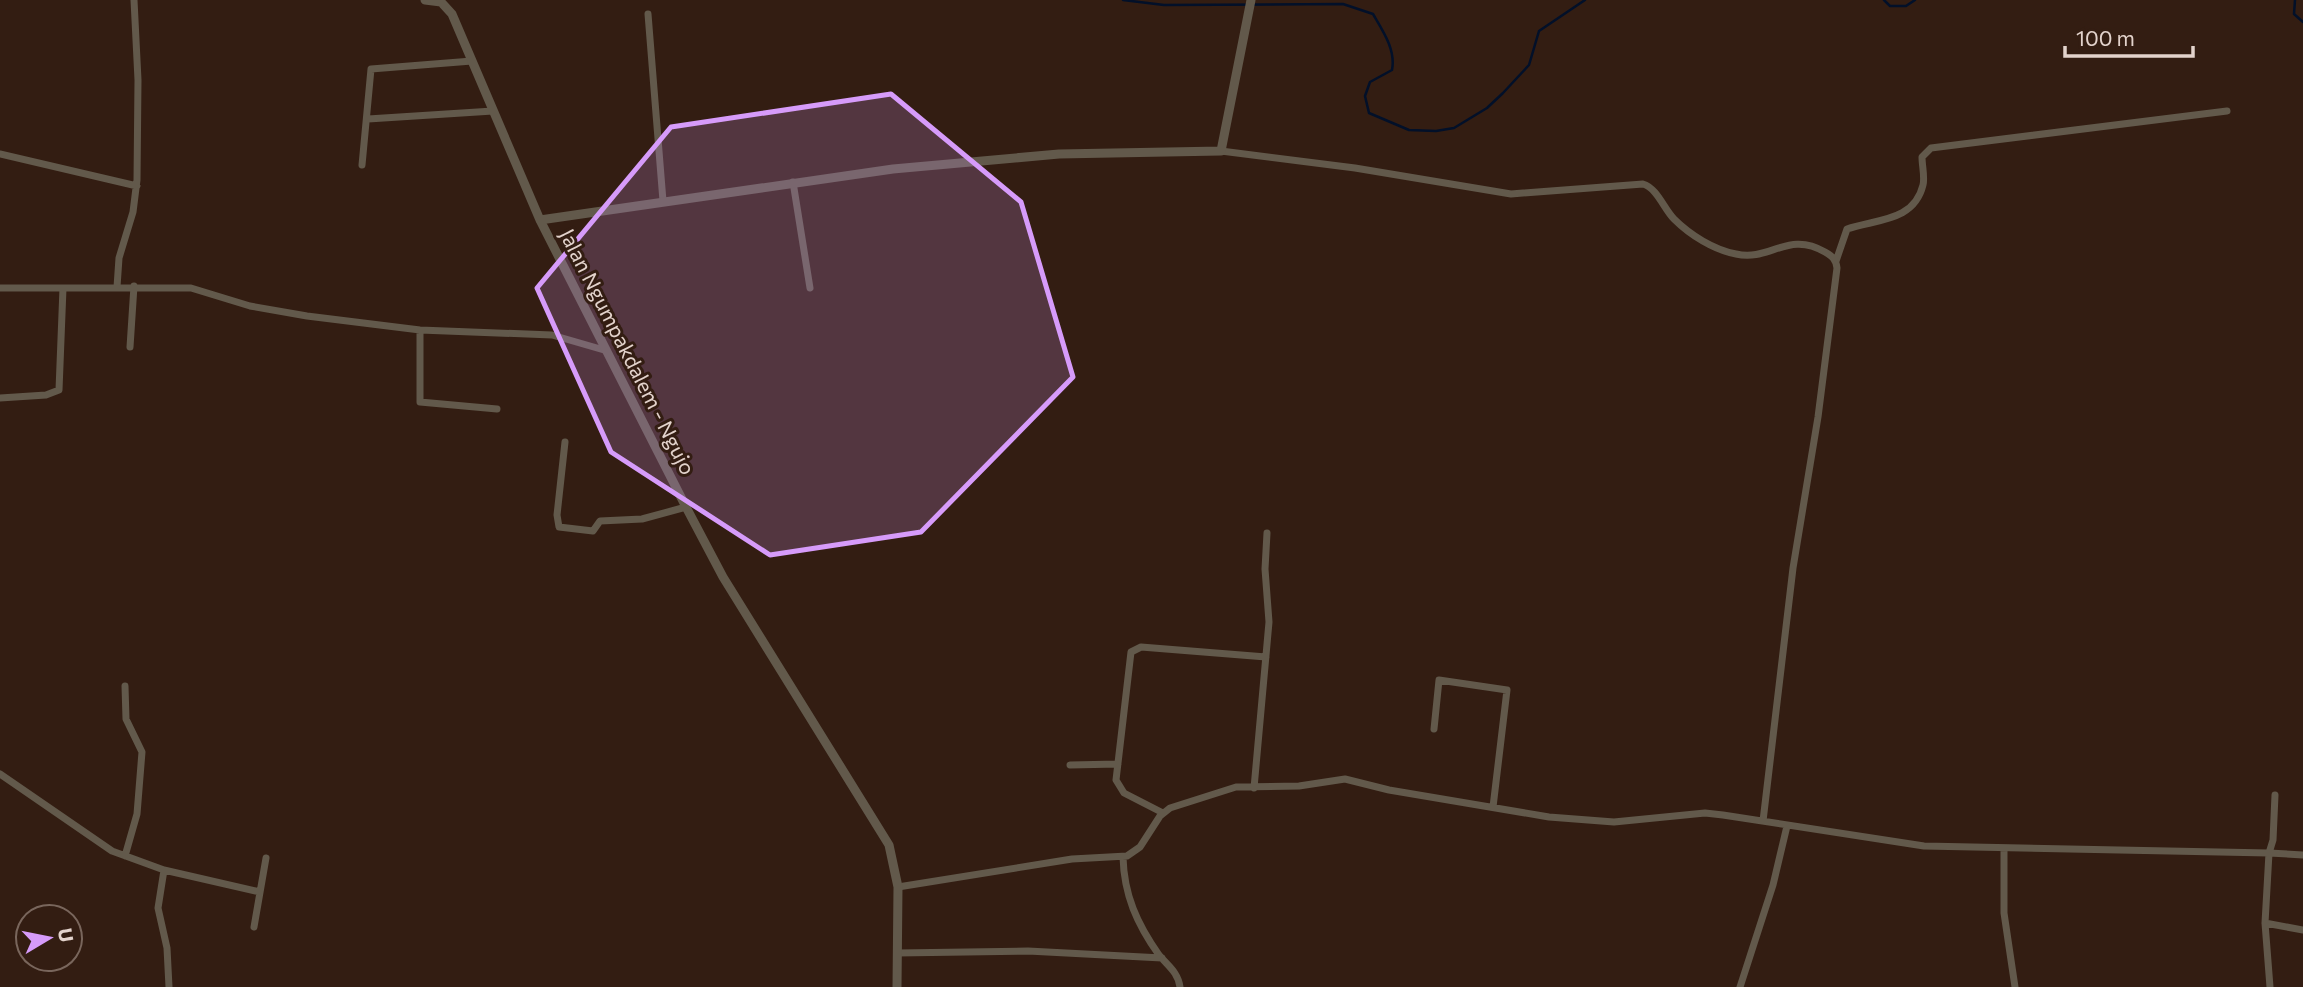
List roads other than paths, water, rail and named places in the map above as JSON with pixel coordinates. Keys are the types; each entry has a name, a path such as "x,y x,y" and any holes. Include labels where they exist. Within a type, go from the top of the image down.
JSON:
{"street":[{"path":"117,287 120,249 137,186 138,80 134,0"},
{"path":"425,0 444,2 452,14 540,220"},
{"path":"1251,0 1221,151 1355,168 1511,194 1643,184 1652,187 1675,220 1721,250 1742,256 1797,242 1818,248 1836,261"},
{"path":"648,14 663,201"},
{"path":"362,165 371,69 472,61"},
{"path":"368,119 493,111"},
{"path":"1763,821 1793,569 1820,405 1836,261 1847,229 1898,218 1909,209 1923,183 1922,157 1931,148 2227,111"},
{"name":"Jalan Ngumpakdalem - Ngujo","path":"897,987 898,887 884,833 723,577 604,350 540,220 893,169 1059,153 1221,151"},
{"path":"0,154 137,186"},
{"path":"793,182 810,288"},
{"path":"130,347 134,286"},
{"path":"0,288 191,288 273,310 420,330 552,335 604,350"},
{"path":"0,398 46,395 59,390 63,288"},
{"path":"420,330 420,402 497,410"},
{"path":"565,442 557,515 559,527 593,531 600,522 651,517 686,507"},
{"path":"1254,788 1266,657 1267,533"},
{"path":"1163,813 1118,788 1118,764 1131,652 1135,648 1266,657"},
{"path":"1434,729 1439,680 1507,690 1493,807"},
{"path":"125,686 126,719 142,752 137,814 125,856"},
{"path":"1070,765 1118,764"},
{"path":"0,774 112,851 164,870 260,892"},
{"path":"898,887 1072,859 1133,855 1163,813 1224,789 1299,786 1345,779 1549,817 1614,822 1705,813 1924,846 2303,855"},
{"path":"2270,987 2265,923 2275,795"},
{"path":"1740,987 1773,885 1787,826"},
{"path":"2004,849 2004,913 2015,987"},
{"path":"1123,857 1128,899 1162,958 1178,975 1180,987"},
{"path":"254,927 266,858"},
{"path":"164,870 158,908 167,948 169,987"},
{"path":"2265,923 2303,930"},
{"path":"897,953 1040,952 1162,958"}],"waterway":[{"path":"1123,0 1164,5 1343,4 1373,14 1388,41 1393,63 1392,70 1370,82 1365,96 1369,113 1409,130 1436,131 1454,128 1487,108 1529,65 1539,31 1585,0"},
{"path":"1884,0 1890,6 1906,6 1915,0"},
{"path":"2295,0 2294,14 2303,22"}]}
